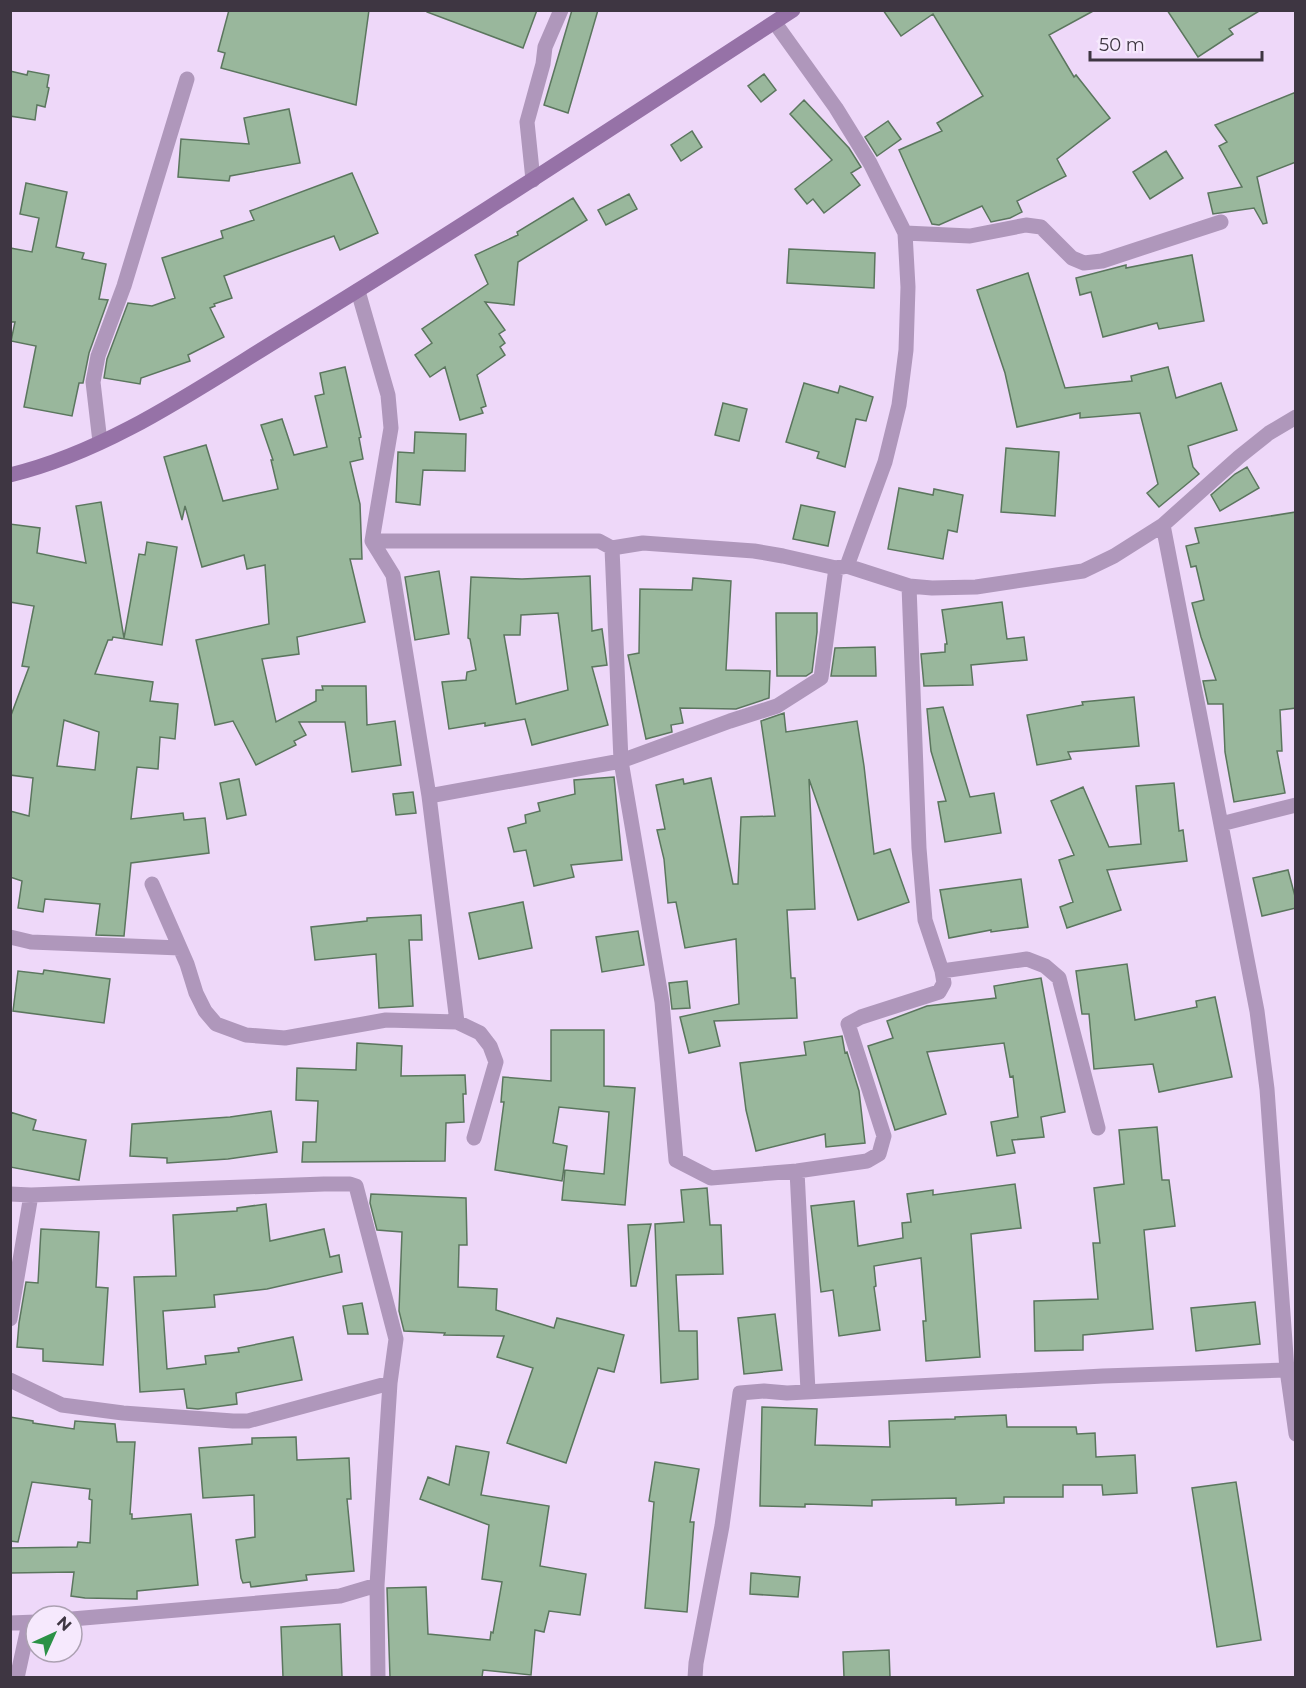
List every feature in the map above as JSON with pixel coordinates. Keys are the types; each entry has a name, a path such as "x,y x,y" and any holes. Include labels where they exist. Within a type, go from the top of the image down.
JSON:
{"main road":[{"path":"10,475 66,458 153,416 358,291 533,180 793,10"}],"street":[{"path":"533,180 527,122 543,64 545,46 561,10"},
{"path":"429,796 621,761 729,721 777,706 822,678 842,567 885,462 898,405 906,350 908,287 905,233 870,163 842,118 775,22"},
{"path":"100,442 93,382 98,356 123,286 187,79"},
{"path":"905,233 970,236 1026,225 1041,227 1072,258 1084,263 1102,261 1221,222"},
{"path":"358,291 388,395 391,428 372,541 393,575 429,796 458,1022"},
{"path":"372,541 598,541 612,548 643,543 754,551 842,567 909,586 976,587 1083,571 1114,556 1163,525 1239,457 1269,433 1296,417"},
{"path":"1163,525 1257,1011 1267,1089 1287,1370 1296,1434"},
{"path":"612,548 621,761 662,1002 676,1160 711,1178 797,1171 867,1161 879,1154 884,1136 848,1024 861,1017 939,992 944,983 942,970 925,920 919,848 909,586"},
{"path":"1221,824 1296,805"},
{"path":"152,884 187,964 195,993 205,1011 216,1024 246,1035 285,1038 386,1020 458,1022 480,1034 490,1046 496,1062 474,1138"},
{"path":"10,937 32,942 180,948"},
{"path":"942,970 1027,959 1045,966 1059,978 1098,1128"},
{"path":"797,1171 808,1391"},
{"path":"10,1194 324,1184 356,1186 396,1339 390,1383 377,1585 378,1677"},
{"path":"10,1319 31,1195"},
{"path":"695,1677 722,1526 740,1393 1287,1370"},
{"path":"10,1380 62,1405 123,1413 233,1421 248,1421 390,1383"},
{"path":"84,1618 340,1596 377,1585"},
{"path":"17,1677 24,1653"}],"building":[{"path":"229,10 369,10 356,105 221,68 225,53 218,51"},
{"path":"427,10 537,10 523,48 427,12"},
{"path":"572,10 598,10 568,113 544,105"},
{"path":"883,10 1095,10 1049,35 1074,77 1076,75 1110,118 1057,159 1066,176 1017,201 1022,212 1010,218 991,222 982,206 939,225 932,224 899,150 942,131 937,123 983,96 933,14 901,36"},
{"path":"1167,10 1261,10 1229,29 1233,34 1198,57"},
{"path":"10,71 27,75 28,71 49,75 45,107 37,105 35,120 10,116"},
{"path":"764,74 776,90 761,102 748,86"},
{"path":"1296,92 1296,162 1257,177 1267,223 1263,224 1254,208 1213,214 1208,193 1242,187 1219,146 1227,142 1215,125"},
{"path":"804,100 849,148 861,167 851,173 860,185 824,213 813,199 807,204 795,189 832,160 790,114"},
{"path":"289,109 300,163 230,176 229,181 178,177 181,139 249,144 244,118"},
{"path":"888,121 901,139 877,156 865,137"},
{"path":"692,131 702,147 681,161 671,145"},
{"path":"1166,151 1183,178 1150,199 1133,172"},
{"path":"352,173 378,233 340,250 334,236 224,276 232,298 214,304 215,306 210,308 224,337 188,355 190,361 141,378 140,384 104,378 107,359 128,303 152,306 175,298 162,258 223,238 221,231 254,220 250,211"},
{"path":"26,183 67,192 56,247 84,253 82,259 106,264 99,299 108,300 89,353 83,383 79,383 72,416 24,407 36,346 11,341 15,322 10,322 10,248 32,252 39,218 20,214"},
{"path":"629,194 637,209 606,225 598,210"},
{"path":"573,198 587,220 518,262 514,305 485,302 505,330 499,334 505,343 500,347 505,355 477,375 486,406 481,408 483,413 460,420 445,367 430,377 415,355 432,343 422,329 488,284 475,255 518,235 517,232"},
{"path":"789,249 875,253 874,288 787,283"},
{"path":"1192,255 1204,321 1159,329 1157,323 1103,337 1091,292 1080,295 1076,278 1126,265 1126,268"},
{"path":"1028,273 1065,388 1132,381 1131,376 1168,367 1176,398 1221,383 1237,430 1188,446 1193,467 1199,474 1159,507 1147,493 1158,484 1140,413 1080,418 1080,413 1017,427 1005,373 977,290"},
{"path":"345,367 361,437 359,438 363,459 350,462 360,504 362,559 350,559 365,622 297,637 299,654 262,659 276,722 316,701 316,690 323,690 322,686 366,686 367,725 395,721 401,765 352,772 345,722 299,722 306,735 294,741 296,745 256,765 233,721 215,725 196,640 269,624 265,565 247,569 244,555 202,567 185,506 182,520 164,457 206,445 223,501 278,489 271,460 273,460 261,425 282,419 294,455 327,447 315,396 324,394 320,373"},
{"path":"804,383 838,393 840,386 873,397 866,421 856,419 845,467 817,458 819,452 786,442"},
{"path":"723,403 747,409 739,441 715,435"},
{"path":"415,432 466,434 465,471 423,470 420,505 396,502 398,452 414,453"},
{"path":"1006,448 1059,452 1055,516 1001,512"},
{"path":"1247,467 1259,488 1220,511 1211,495 1235,474"},
{"path":"899,488 933,495 934,489 963,495 957,532 948,530 943,559 888,549"},
{"path":"101,502 124,638 139,554 145,555 147,542 177,547 162,645 113,637 112,640 108,640 95,674 153,682 150,701 178,704 175,739 160,737 158,769 137,767 131,819 183,813 184,820 205,818 209,853 131,863 124,936 96,935 100,904 45,899 43,912 18,908 22,881 10,877 10,811 29,816 33,778 10,775 10,718 29,667 22,666 34,606 10,602 10,524 40,528 37,553 86,563 76,506","holes":["64,720 99,732 95,770 57,766"]},
{"path":"801,505 835,512 828,546 793,539"},
{"path":"1296,512 1296,708 1280,710 1282,751 1277,751 1285,793 1234,802 1225,752 1223,704 1208,704 1203,681 1216,680 1192,603 1204,600 1196,566 1191,567 1186,546 1199,543 1195,528"},
{"path":"439,571 449,634 415,640 405,577"},
{"path":"590,576 592,631 602,629 607,665 592,667 608,725 532,745 525,719 449,729 442,682 466,680 467,672 476,670 468,638 471,577 522,579","holes":["558,613 568,690 516,704 504,635 520,635 521,615"]},
{"path":"693,578 731,581 726,670 770,671 769,698 736,709 680,708 683,723 671,725 672,732 646,739 628,655 639,653 640,589 692,590"},
{"path":"1002,602 1007,639 1024,637 1027,660 971,665 973,685 924,686 921,654 945,652 945,644 947,644 942,610"},
{"path":"776,613 817,613 812,672 806,676 777,676"},
{"path":"875,647 876,676 831,676 835,648"},
{"path":"1134,697 1139,746 1068,752 1071,759 1037,765 1027,715 1083,705 1082,702"},
{"path":"943,707 970,797 994,793 1001,833 945,842 938,802 946,801 931,751 927,709"},
{"path":"784,713 786,732 857,721 874,854 890,849 909,902 858,920 809,779 815,909 787,910 791,978 795,978 797,1018 714,1021 720,1046 689,1053 680,1017 739,1004 736,939 685,948 676,902 668,903 664,859 657,830 665,829 656,785 683,779 684,784 711,778 733,884 738,884 741,817 775,816 761,721"},
{"path":"614,777 622,860 571,865 574,877 534,886 526,850 514,852 508,828 526,823 525,815 540,811 538,803 575,794 574,780"},
{"path":"239,779 246,815 227,819 220,783"},
{"path":"1174,783 1179,831 1183,830 1187,861 1107,870 1121,910 1067,928 1060,907 1073,902 1059,860 1074,855 1051,801 1083,787 1109,847 1141,844 1136,786"},
{"path":"413,792 416,813 396,815 393,794"},
{"path":"1288,870 1296,908 1262,916 1253,878"},
{"path":"1021,879 1028,927 991,932 991,930 949,938 940,890"},
{"path":"523,902 532,948 479,959 469,913"},
{"path":"421,915 422,940 409,940 413,1006 379,1008 376,954 315,960 311,927 367,921 367,918"},
{"path":"638,931 644,965 602,972 596,937"},
{"path":"1127,964 1135,1020 1197,1007 1196,1001 1215,997 1232,1077 1159,1092 1153,1064 1094,1069 1089,1014 1082,1014 1076,971"},
{"path":"44,970 110,979 104,1023 13,1011 18,971 43,974"},
{"path":"1041,978 1065,1112 1041,1117 1044,1137 1012,1140 1015,1153 997,1156 991,1122 1018,1117 1013,1076 1010,1077 1004,1043 927,1052 946,1114 895,1130 868,1046 893,1038 887,1021 927,1006 996,998 994,986"},
{"path":"687,981 690,1008 672,1009 669,983"},
{"path":"551,1030 604,1030 604,1086 635,1088 625,1205 562,1200 565,1170 604,1174 609,1112 559,1107 553,1143 567,1146 562,1181 495,1170 504,1102 501,1102 503,1077 551,1081"},
{"path":"842,1036 845,1053 847,1052 859,1091 865,1143 826,1147 825,1134 756,1151 746,1110 740,1063 806,1055 804,1042"},
{"path":"357,1043 402,1046 401,1076 465,1075 464,1122 446,1123 445,1161 302,1162 303,1142 316,1142 318,1101 296,1100 297,1068 356,1070"},
{"path":"271,1111 277,1152 228,1159 167,1163 167,1158 130,1156 132,1124 230,1117"},
{"path":"10,1112 36,1120 33,1130 86,1140 79,1180 10,1167"},
{"path":"1157,1127 1162,1180 1169,1180 1175,1226 1144,1230 1153,1329 1083,1335 1083,1350 1035,1351 1034,1301 1098,1299 1093,1243 1100,1243 1094,1188 1124,1184 1119,1130"},
{"path":"1015,1184 1021,1228 971,1234 980,1357 926,1361 923,1321 926,1321 921,1258 874,1266 876,1286 874,1287 880,1330 839,1336 833,1290 821,1292 811,1206 854,1201 858,1246 903,1238 902,1223 911,1222 907,1194 933,1190 933,1195"},
{"path":"707,1188 710,1225 721,1225 723,1274 676,1275 679,1331 697,1331 698,1379 661,1383 655,1224 684,1222 681,1190"},
{"path":"371,1194 466,1198 467,1245 459,1245 458,1287 497,1289 496,1310 554,1328 557,1318 624,1335 614,1372 598,1368 566,1463 507,1443 533,1368 497,1357 504,1336 444,1335 445,1333 404,1331 399,1311 402,1232 377,1230 370,1203"},
{"path":"266,1204 270,1241 324,1229 330,1257 339,1255 342,1272 267,1289 214,1295 215,1307 163,1311 167,1369 206,1364 205,1356 239,1352 238,1348 293,1337 302,1380 236,1393 237,1404 198,1409 187,1408 184,1389 140,1392 134,1277 176,1276 173,1215 237,1211 237,1208"},
{"path":"651,1224 636,1286 631,1286 628,1225"},
{"path":"41,1229 99,1232 96,1287 108,1288 103,1365 43,1361 43,1349 17,1347 26,1282 38,1283"},
{"path":"1255,1302 1260,1344 1196,1351 1191,1308"},
{"path":"362,1303 368,1334 348,1334 343,1306"},
{"path":"775,1314 782,1370 744,1374 738,1318"},
{"path":"762,1407 817,1409 815,1445 890,1447 889,1421 1006,1415 1007,1427 1076,1427 1077,1434 1095,1433 1096,1457 1135,1455 1137,1493 1103,1495 1102,1485 1063,1485 1063,1497 1004,1497 1004,1503 956,1505 956,1498 872,1500 872,1506 805,1504 805,1507 760,1506"},
{"path":"10,1417 74,1429 75,1421 115,1424 117,1442 135,1442 130,1514 132,1514 132,1519 191,1514 198,1585 137,1591 137,1599 85,1598 71,1596 74,1572 10,1573 10,1548 77,1547 78,1542 90,1543 92,1500 89,1499 90,1489 32,1482 18,1542 10,1541"},
{"path":"296,1437 297,1460 349,1458 351,1499 347,1499 354,1571 306,1575 307,1580 251,1587 250,1582 243,1583 241,1578 236,1540 255,1537 254,1495 203,1498 199,1448 252,1444 252,1438"},
{"path":"456,1446 489,1452 481,1495 549,1506 540,1566 586,1574 580,1615 549,1611 544,1632 535,1630 531,1675 483,1670 482,1677 390,1677 387,1588 426,1587 428,1634 490,1640 491,1632 493,1633 502,1582 482,1579 489,1525 420,1499 428,1477 449,1485"},
{"path":"655,1462 699,1469 690,1522 694,1522 687,1612 645,1608 654,1502 649,1501"},
{"path":"1236,1482 1261,1640 1217,1647 1192,1488"},
{"path":"751,1573 800,1577 798,1597 750,1594"},
{"path":"340,1624 342,1677 283,1677 281,1627"},
{"path":"889,1650 890,1677 844,1677 843,1652"}]}
